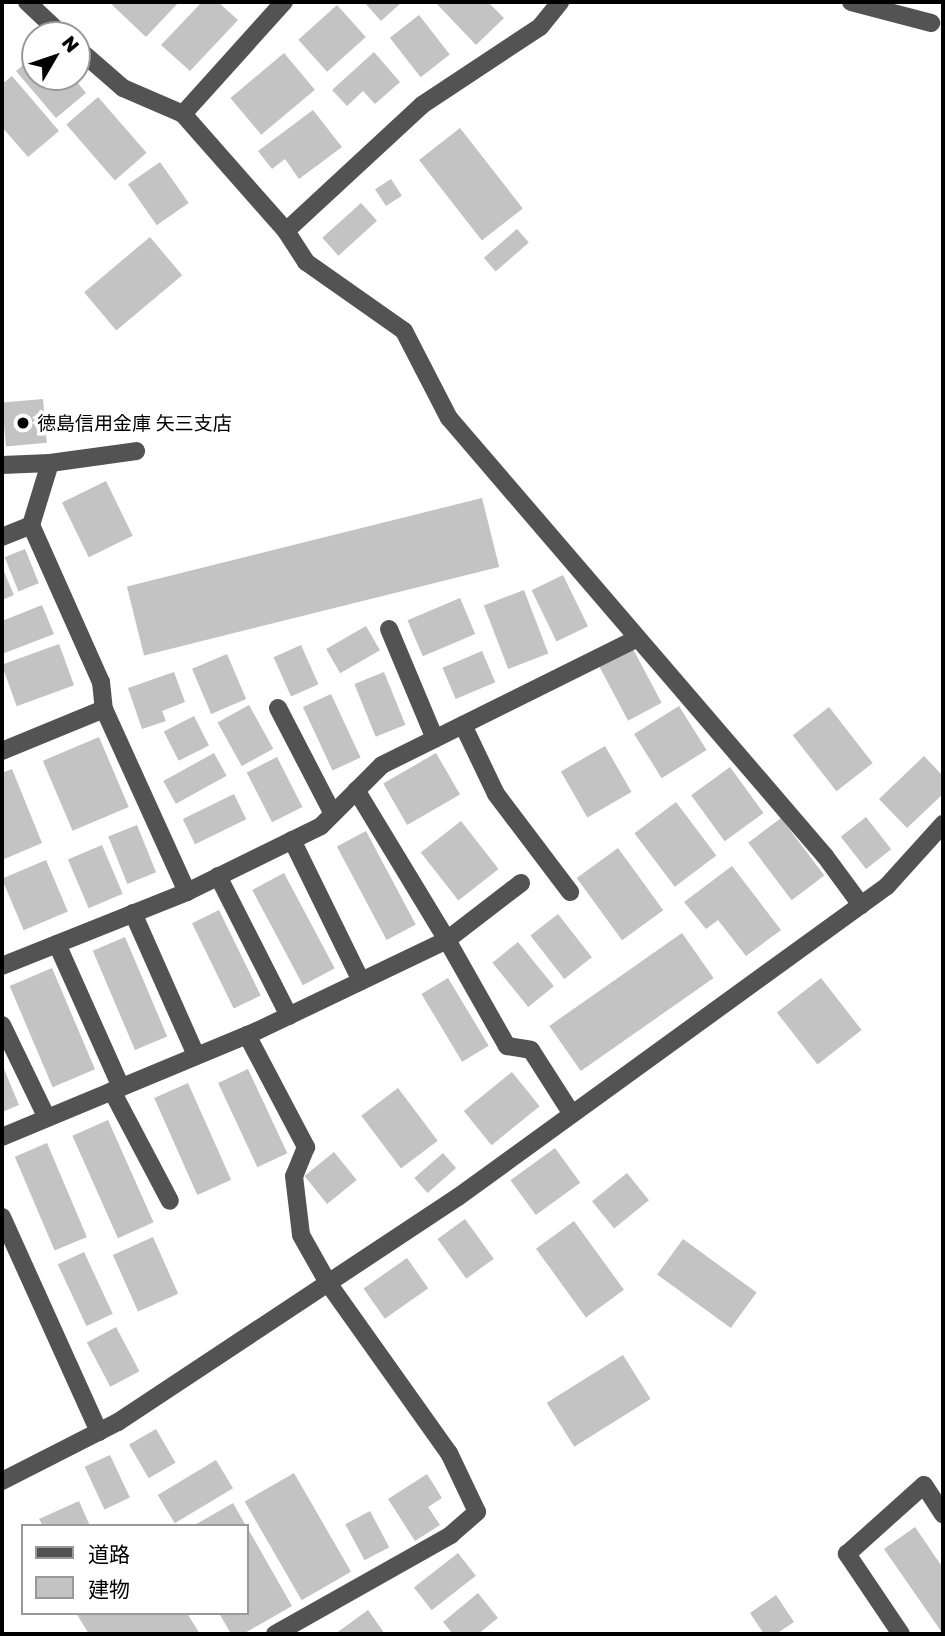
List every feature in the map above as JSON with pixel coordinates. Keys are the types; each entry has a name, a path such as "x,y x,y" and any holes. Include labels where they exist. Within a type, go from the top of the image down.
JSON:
{"street":[{"path":"27,2 47,21"},
{"path":"183,114 284,2"},
{"path":"286,231 422,105 540,27 560,2"},
{"path":"851,2 931,23"},
{"path":"91,60 123,88 183,114 286,231 306,262 404,331 449,418 825,856 861,905"},
{"path":"2,465 50,463 136,451"},
{"path":"50,463 31,525 101,681 104,709 187,891"},
{"path":"2,537 31,525"},
{"path":"389,629 435,738"},
{"path":"2,966 187,891 321,826 382,765 636,639"},
{"path":"278,708 333,814"},
{"path":"2,751 104,709"},
{"path":"463,725 496,794 570,892"},
{"path":"356,790 447,940 507,1046 531,1050 572,1114"},
{"path":"2,1481 99,1432 328,1283 572,1114 887,886 943,824"},
{"path":"292,840 361,981"},
{"path":"218,876 289,1016"},
{"path":"2,1137 247,1035 447,940 521,883"},
{"path":"133,913 196,1055"},
{"path":"57,944 116,1089 170,1201"},
{"path":"2,1025 47,1118"},
{"path":"247,1035 306,1147 294,1176 301,1235 328,1283 449,1453 477,1513 451,1535 275,1634"},
{"path":"2,1217 99,1432"},
{"path":"901,1634 847,1554 923,1485 943,1514"}],"building":[{"path":"109,2 179,2 146,37"},
{"path":"202,2 218,2 238,20 190,71 161,45"},
{"path":"364,2 402,2 381,21"},
{"path":"435,2 488,2 504,18 476,45"},
{"path":"337,5 366,37 327,72 298,40"},
{"path":"419,15 450,54 421,77 390,38"},
{"path":"374,52 400,82 375,104 363,91 347,106 332,90"},
{"path":"284,53 315,90 261,135 230,98"},
{"path":"12,76 21,87 21,91 25,91 59,131 28,157 2,127 2,84"},
{"path":"33,91 84,91 86,93 56,118"},
{"path":"98,97 147,153 115,180 66,125"},
{"path":"313,110 342,147 299,179 285,159 272,169 258,151"},
{"path":"460,128 523,208 482,240 419,160"},
{"path":"160,162 189,203 157,225 128,184"},
{"path":"391,179 402,196 386,206 375,189"},
{"path":"361,203 377,221 338,256 322,238"},
{"path":"517,229 529,243 496,271 484,258"},
{"path":"150,237 182,275 116,331 84,292"},
{"name":"徳島信用金庫 矢三支店","path":"43,399 47,443 6,446 2,403"},
{"path":"106,481 133,536 89,557 62,502"},
{"path":"482,498 499,567 144,655 127,587"},
{"path":"25,549 39,583 18,592 5,557"},
{"path":"2,567 14,595 2,600"},
{"path":"563,575 588,626 557,642 532,590"},
{"path":"524,590 548,653 508,669 484,605"},
{"path":"460,598 475,634 423,656 408,620"},
{"path":"42,605 54,634 2,654 2,621"},
{"path":"366,626 380,650 340,673 326,649"},
{"path":"59,644 74,685 17,706 2,665"},
{"path":"301,645 318,684 291,696 274,657"},
{"path":"633,649 662,703 628,721 599,667"},
{"path":"482,651 495,682 456,699 442,668"},
{"path":"227,654 246,699 211,714 192,669"},
{"path":"174,672 185,702 162,711 166,721 142,729 128,688"},
{"path":"384,672 405,725 376,737 354,684"},
{"path":"331,694 361,757 332,771 303,707"},
{"path":"249,705 273,749 242,766 218,722"},
{"path":"679,706 707,750 662,778 634,734"},
{"path":"829,707 873,763 836,791 793,735"},
{"path":"194,716 209,745 179,761 164,731"},
{"path":"99,737 129,807 73,831 43,761"},
{"path":"605,746 632,792 587,817 561,772"},
{"path":"214,753 227,776 176,804 163,781"},
{"path":"436,753 460,795 407,825 383,784"},
{"path":"924,756 943,776 943,794 907,828 879,799"},
{"path":"277,757 302,807 272,822 247,772"},
{"path":"730,767 764,813 725,841 691,795"},
{"path":"12,769 42,843 2,860 2,773"},
{"path":"234,794 246,819 195,844 183,819"},
{"path":"676,802 716,856 675,887 634,833"},
{"path":"866,817 891,849 866,869 841,837"},
{"path":"781,818 824,876 792,900 748,843"},
{"path":"461,821 499,869 458,900 421,852"},
{"path":"137,825 156,872 127,884 108,837"},
{"path":"366,831 416,925 387,940 337,846"},
{"path":"102,845 123,894 89,908 68,859"},
{"path":"618,848 663,910 622,940 577,878"},
{"path":"46,860 68,912 24,930 2,879"},
{"path":"732,866 781,930 746,956 718,920 706,929 684,902"},
{"path":"284,873 335,968 303,985 252,890"},
{"path":"219,910 261,995 234,1009 192,923"},
{"path":"558,914 592,957 564,979 530,936"},
{"path":"682,933 714,978 581,1071 549,1026"},
{"path":"125,937 167,1036 135,1050 93,951"},
{"path":"518,942 554,986 528,1007 492,963"},
{"path":"52,968 95,1069 53,1087 10,986"},
{"path":"448,978 489,1046 462,1062 421,994"},
{"path":"821,978 862,1030 818,1064 777,1012"},
{"path":"2,1064 19,1105 2,1112"},
{"path":"248,1069 287,1153 257,1167 218,1083"},
{"path":"512,1072 540,1106 492,1145 464,1111"},
{"path":"188,1083 231,1180 197,1195 154,1098"},
{"path":"398,1088 438,1141 401,1168 361,1116"},
{"path":"108,1120 154,1222 118,1238 72,1136"},
{"path":"47,1143 87,1237 55,1251 15,1157"},
{"path":"555,1148 580,1183 536,1215 511,1180"},
{"path":"334,1152 357,1180 327,1204 304,1176"},
{"path":"443,1153 456,1168 427,1193 414,1178"},
{"path":"627,1173 649,1200 614,1229 592,1201"},
{"path":"465,1219 494,1259 466,1279 437,1239"},
{"path":"574,1221 624,1290 586,1317 536,1249"},
{"path":"153,1237 178,1294 138,1312 113,1255"},
{"path":"683,1239 757,1292 731,1328 657,1275"},
{"path":"84,1252 113,1314 86,1326 58,1264"},
{"path":"407,1258 428,1288 385,1319 364,1288"},
{"path":"116,1327 139,1371 110,1387 87,1342"},
{"path":"623,1355 651,1399 574,1447 547,1403"},
{"path":"156,1429 176,1463 149,1478 129,1444"},
{"path":"110,1455 130,1498 104,1509 85,1467"},
{"path":"216,1460 233,1488 175,1523 158,1495"},
{"path":"294,1473 351,1572 302,1600 245,1502"},
{"path":"427,1474 442,1498 428,1507 440,1525 415,1541 388,1499"},
{"path":"79,1501 89,1524 42,1524 39,1519"},
{"path":"233,1503 245,1524 196,1524"},
{"path":"370,1511 389,1547 365,1560 345,1524"},
{"path":"915,1527 943,1568 943,1634 884,1549"},
{"path":"248,1529 292,1606 243,1634 231,1634 220,1615 248,1615"},
{"path":"458,1553 476,1576 432,1610 414,1587"},
{"path":"478,1593 498,1618 478,1634 453,1634 443,1622"},
{"path":"776,1595 794,1622 776,1634 764,1634 750,1613"},
{"path":"368,1610 385,1634 335,1634"},
{"path":"77,1615 188,1615 200,1634 89,1634"}],"place":[{"name":"徳島信用金庫 矢三支店","path":"23,423"}]}
